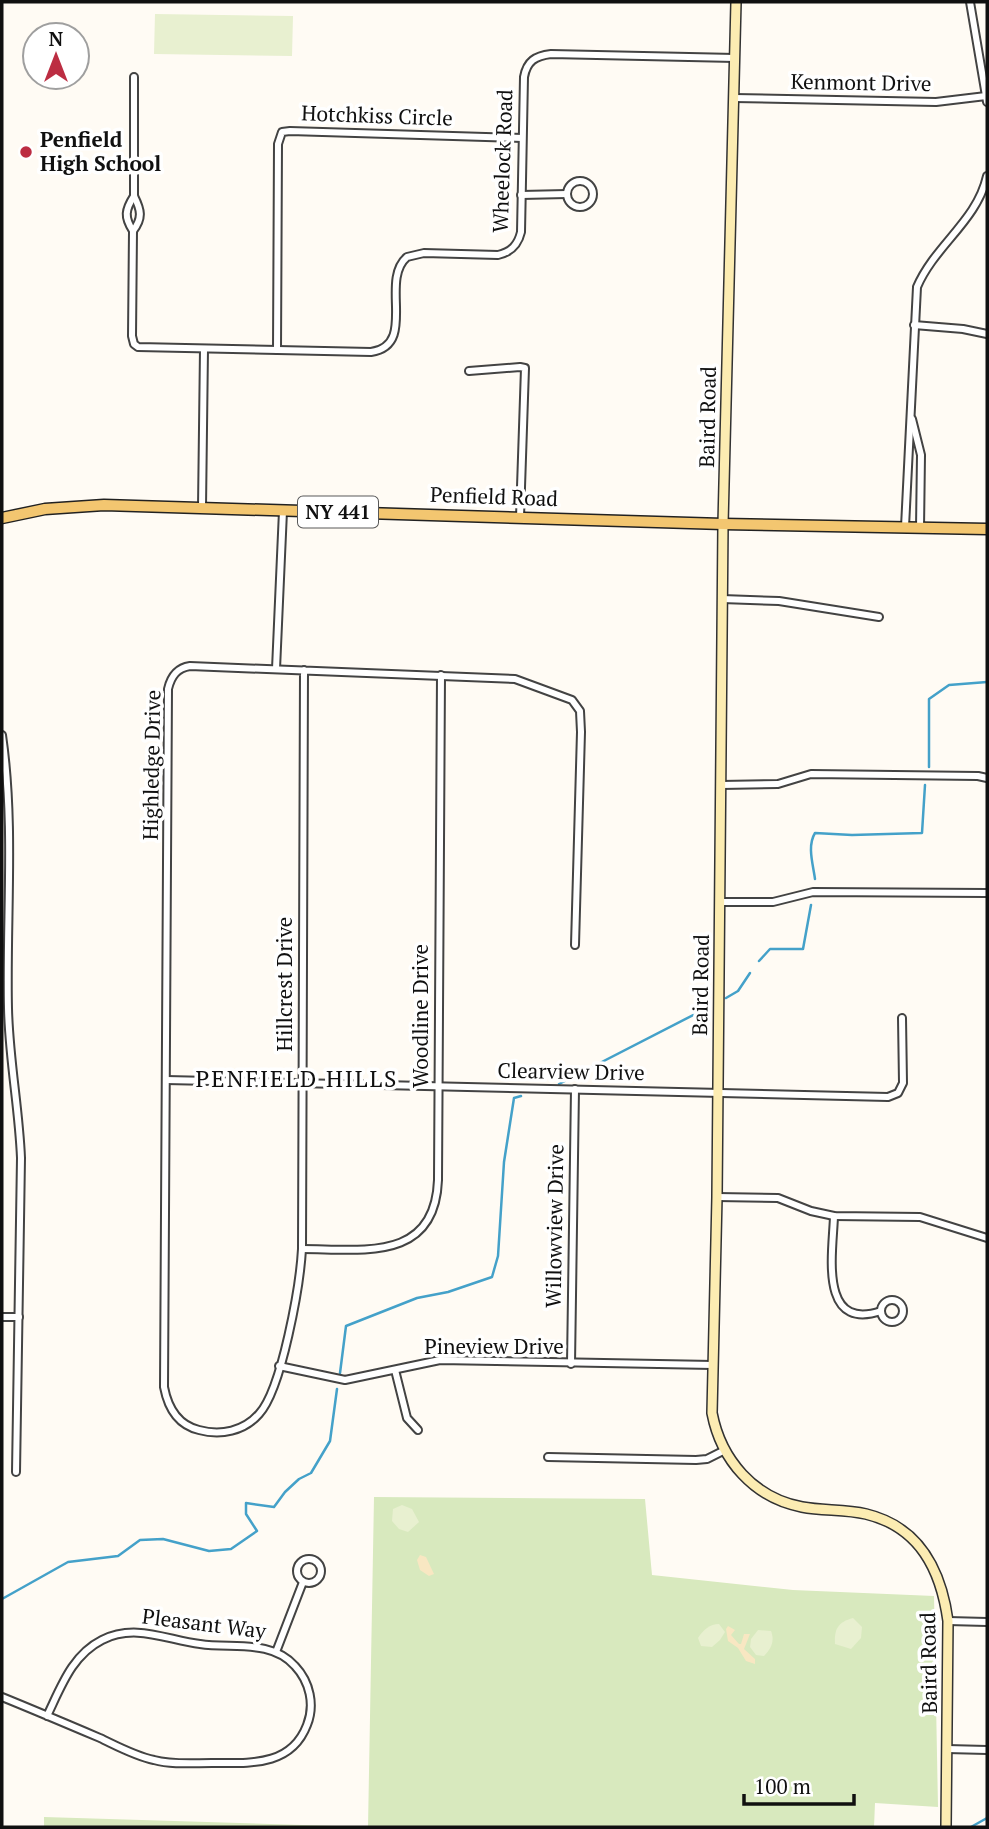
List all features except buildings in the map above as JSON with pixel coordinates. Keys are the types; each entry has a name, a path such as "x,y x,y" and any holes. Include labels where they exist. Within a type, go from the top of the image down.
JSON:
{"main road":[{"name":"Penfield Road","path":"2,519 25,512 70,506 202,507 723,524 987,529"}],"street":[{"name":"Baird Road","path":"736,2 723,524 717,1197 712,1413 715,1431 725,1450 747,1480 768,1496 801,1507 868,1514 899,1529 920,1548 937,1572 948,1621 946,1827"},
{"path":"970,2 987,99"},
{"name":"Wheelock Road","path":"133,231 132,341 138,346 371,352 385,348 395,332 397,270 403,261 418,253 498,255 517,244 521,232 524,77 526,69 535,58 551,54 735,58"},
{"path":"134,77 134,196 141,209 140,221 133,231 126,220 126,208 134,196"},
{"name":"Kenmont Drive","path":"734,99 936,102 987,99"},
{"name":"Hotchkiss Circle","path":"277,350 278,144 282,132 522,138"},
{"path":"905,527 915,300 922,275 938,251 974,209 987,176"},
{"path":"577,182 585,183 592,193 590,201 580,207 570,202 567,194 570,186 577,182"},
{"path":"521,195 567,194"},
{"path":"914,325 987,334"},
{"path":"202,507 204,349"},
{"path":"469,371 525,368 520,517"},
{"path":"910,414 921,455 920,528"},
{"path":"276,669 283,511"},
{"path":"723,599 779,601 879,617"},
{"name":"Highledge Drive","path":"219,1433 195,1429 184,1423 174,1413 164,1388 170,680 178,670 190,666 441,675 515,679 567,698 578,707 581,732 575,945"},
{"name":"Hillcrest Drive","path":"219,1433 237,1429 259,1414 271,1393 298,1293 302,1249 304,670"},
{"name":"Woodline Drive","path":"302,1249 394,1246 411,1238 425,1226 437,1194 441,675"},
{"path":"2,735 8,801 8,1009 20,1127 16,1472"},
{"path":"721,785 778,784 811,774 987,778"},
{"path":"719,902 773,902 813,892 987,893"},
{"name":"Clearview Drive","path":"166,1080 894,1096 901,1090 903,1083 902,1018"},
{"name":"Willowview Drive","path":"571,1364 575,1089"},
{"path":"717,1197 778,1198 811,1211 834,1216 920,1217 987,1238"},
{"path":"834,1216 833,1286 837,1300 856,1313 874,1314 881,1311"},
{"path":"2,1317 19,1317"},
{"name":"Pineview Drive","path":"279,1366 345,1380 440,1360 713,1365"},
{"path":"395,1370 407,1418 418,1430"},
{"path":"548,1457 696,1460 707,1459 725,1450"},
{"path":"314,1560 320,1565 320,1577 314,1582 303,1582 298,1576 297,1567 302,1561 314,1560"},
{"path":"276,1652 303,1582"},
{"path":"948,1621 987,1622"},
{"name":"Pleasant Way","path":"2,1697 47,1716 152,1760 179,1763 271,1760 298,1742 308,1724 311,1706 303,1676 296,1666 276,1652 253,1646 197,1644 137,1632 113,1635 94,1644 74,1663 47,1716"},
{"path":"947,1749 987,1750"}],"green space":[{"path":"155,14 293,16 292,56 154,54"},
{"path":"374,1497 645,1499 652,1575 793,1590 934,1596 938,1807 875,1803 874,1827 368,1827"},
{"path":"402,1505 412,1509 419,1522 408,1532 399,1529 392,1521 393,1509"},
{"path":"853,1618 862,1627 861,1638 851,1649 835,1644 838,1627"},
{"path":"719,1624 725,1632 720,1640 712,1647 701,1646 698,1638 702,1632"},
{"path":"758,1630 771,1631 773,1638 769,1651 764,1656 756,1655 750,1647 751,1639"},
{"path":"44,1817 368,1827 44,1827"}],"sand":[{"path":"420,1555 426,1557 434,1574 429,1576 420,1570 417,1560"},
{"path":"728,1626 735,1630 731,1635 739,1644 744,1634 750,1634 744,1649 755,1659 755,1664 746,1661 738,1648 728,1641"}],"waterway":[{"path":"929,767 929,699 949,685 987,682"},
{"path":"815,879 811,849 815,833 922,833 925,785"},
{"path":"759,961 770,949 803,949 811,905"},
{"path":"726,998 738,991 750,973"},
{"path":"559,1084 703,1010"},
{"path":"340,1373 346,1326 417,1298 448,1292 492,1277 498,1256 504,1162 514,1098 521,1096"},
{"path":"2,1599 68,1562 118,1556 140,1540 163,1539 209,1551 231,1549 257,1531 246,1514 246,1503 274,1507 299,1479 311,1473 330,1441 337,1389"},
{"path":"971,1827 987,1818"}],"place":[{"name":"Penfield High School","path":"26,152"}],"district":[{"name":"PENFIELD HILLS","path":"297,1079"}]}
